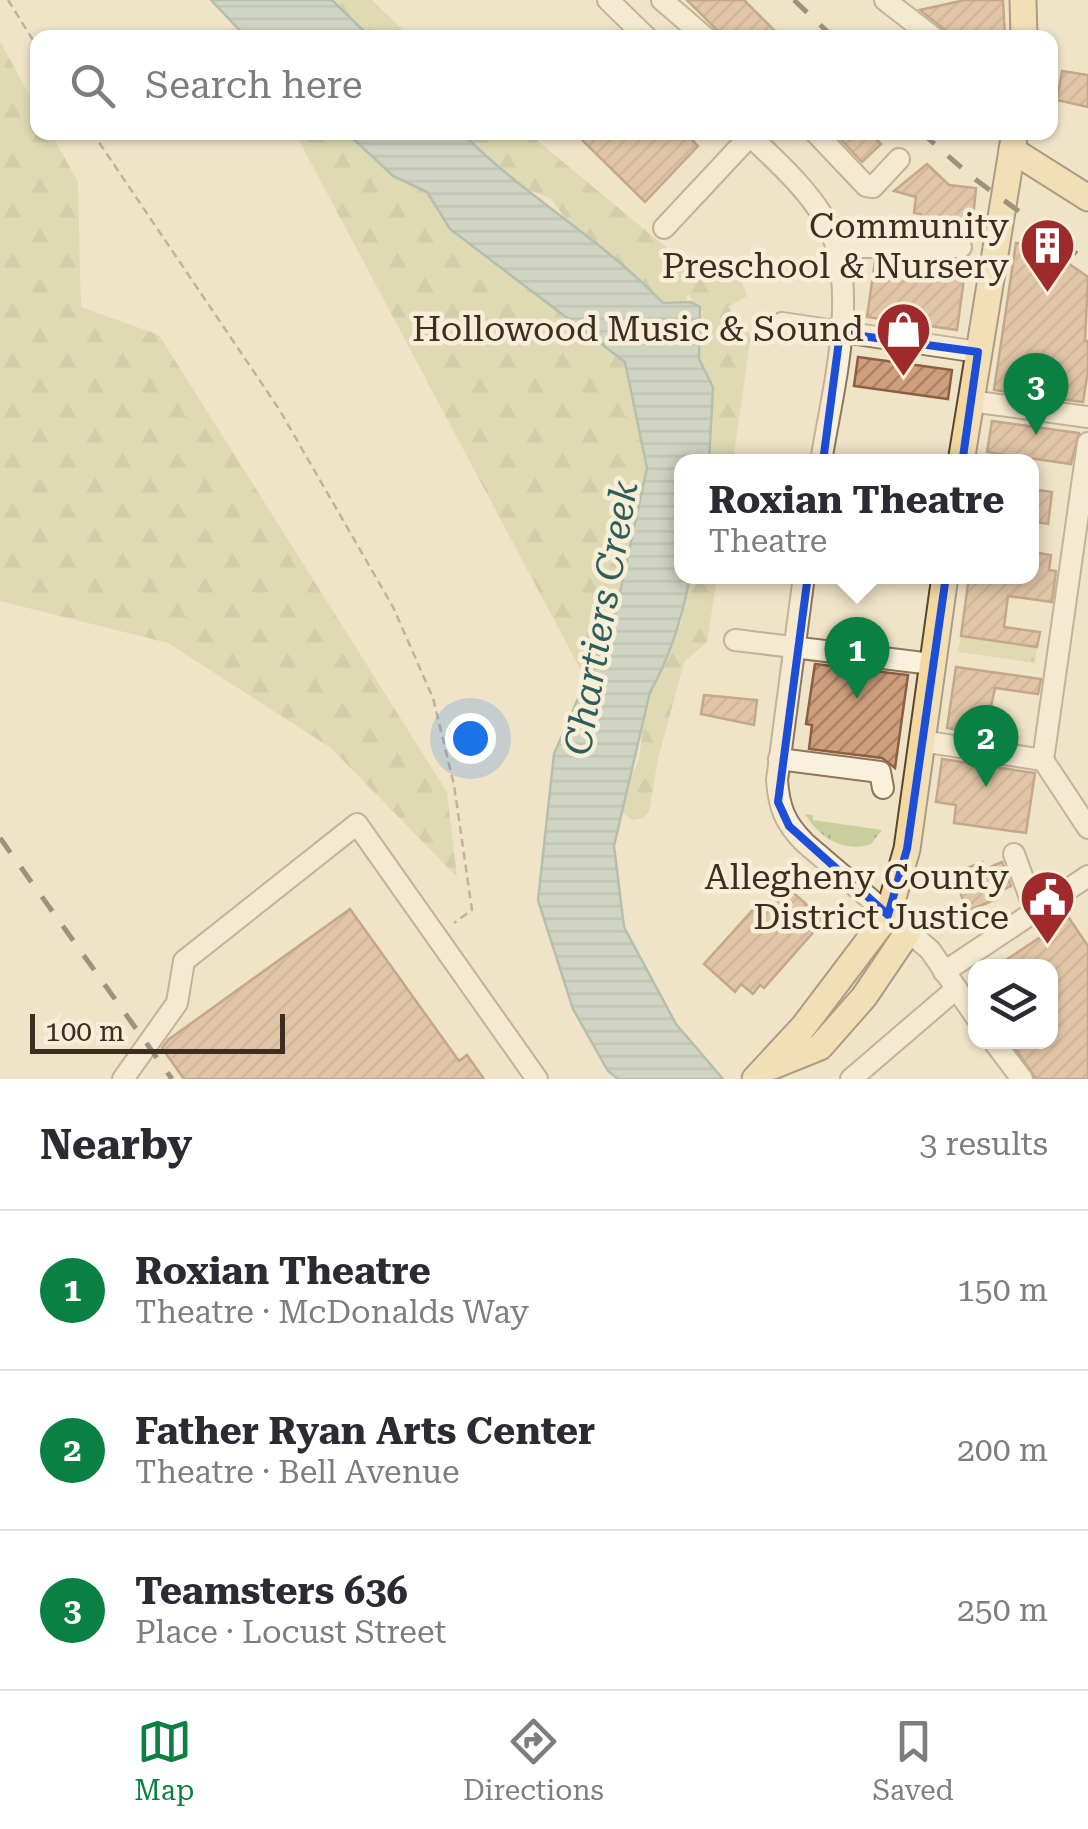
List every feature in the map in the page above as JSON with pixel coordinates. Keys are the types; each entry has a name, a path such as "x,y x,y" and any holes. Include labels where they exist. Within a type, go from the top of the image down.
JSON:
{"main road":[{"path":"1023,0 1024,30"},
{"path":"962,454 1013,141 1088,198"},
{"path":"771,1065 898,924 944,584"}],"street":[{"path":"608,0 634,30"},
{"path":"662,0 697,30"},
{"path":"886,0 924,30"},
{"path":"664,228 743,140"},
{"path":"754,140 800,185 826,220 837,247 842,290 840,333 822,454"},
{"path":"823,140 866,186 873,187 899,159"},
{"path":"837,247 960,246"},
{"path":"782,323 978,352"},
{"path":"970,401 1088,417"},
{"path":"1087,826 1043,760 1088,443"},
{"path":"803,584 779,760 778,802 787,824 930,950 968,1006"},
{"path":"735,640 932,664"},
{"path":"922,741 1043,760"},
{"path":"779,760 880,772 883,788"},
{"path":"123,1079 177,1003 184,961 357,824 537,1079"},
{"path":"1014,854 1035,911"},
{"path":"852,1079 950,980 1035,911 1088,876"},
{"path":"999,1049 1022,1079"}],"path":[{"path":"8,0 30,35"},
{"path":"97,140 280,409 393,607 433,698 454,785 472,910 436,936"}],"highlighted area":[{"path":"840,333 978,352 907,849 888,915 789,826 778,802"}],"green space":[{"path":"330,0 372,0 403,30 358,30"},
{"path":"0,41 30,96 30,140 55,140 78,182 81,307 159,335 447,792 457,877 331,748 168,643 0,601"},
{"path":"299,140 354,140 393,176 427,192 451,229 625,362 647,468 616,611 586,680"},
{"path":"468,140 536,140 690,267 716,261 739,273 747,296 728,307 751,335 734,454 704,452 706,432 711,430 707,419 714,385 704,378 695,351 701,343 698,330 703,310 696,307 688,293 683,312 677,316 577,234 551,199 495,176"},
{"path":"683,584 716,584 707,642 684,662 658,759 649,812 632,820 618,809 639,759 648,688 657,680 657,663 682,623"},
{"path":"961,636 1037,647 1035,663 958,652"},
{"path":"805,814 813,815 813,820 882,830 871,844 842,845 825,836"}],"water":[{"path":"211,0 332,0 363,30 239,30"},
{"path":"354,140 469,140 615,258 663,303 691,302 700,307 699,359 713,387 709,454 674,454 674,584 688,584 675,636 650,692 614,846 624,927 676,1024 723,1079 618,1079 608,1071 573,1009 538,900 554,754 616,611 647,468 625,362 450,229 427,192 393,176"}],"building":[{"path":"687,0 744,0 774,30 717,30"},
{"path":"965,0 1003,0 1005,30 945,30 920,10"},
{"path":"1062,71 1088,75 1088,107 1058,100"},
{"path":"582,140 692,140 698,146 645,202"},
{"path":"841,140 877,140 881,144 862,162"},
{"path":"927,164 949,185 976,188 972,228 920,220 921,214 914,213 916,197 894,191"},
{"path":"1016,243 1045,247 1088,277 1088,371 1083,402 994,390"},
{"path":"875,261 965,271 957,330 867,317"},
{"name":"Hollowood Music & Sound","path":"858,357 952,370 948,399 854,386"},
{"path":"992,421 1079,433 1071,464 1039,459 1039,454 987,452"},
{"path":"1039,490 1052,492 1048,524 1039,522"},
{"path":"1039,553 1051,555 1049,570 1056,571 1052,602 1008,596 1004,627 1040,632 1037,647 961,636 968,584 1039,584"},
{"path":"815,664 908,675 895,768 882,758 809,749 812,725 806,724"},
{"path":"956,667 1041,679 1038,694 995,688 985,734 947,728"},
{"path":"704,695 757,700 754,725 701,714"},
{"path":"942,759 1035,773 1026,833 954,823 956,805 936,802"},
{"path":"983,862 986,869 1002,862 1011,886 995,893 997,899 967,911 953,873"},
{"path":"788,888 824,920 764,988 760,985 753,994 741,984 735,992 704,964 759,903 764,908 778,891 782,895"},
{"path":"350,909 459,1061 467,1055 484,1079 184,1079 162,1048 168,1040"},
{"path":"1069,918 1088,946 1088,1079 1036,1079 1016,1049 1058,1049 1058,959 1008,959"}],"railway":[{"path":"794,0 826,30"},
{"path":"930,140 972,177 1088,262"},
{"path":"0,838 172,1079"}],"place":[{"name":"Community Preschool & Nursery","path":"1048,295"},
{"name":"Hollowood Music & Sound","path":"903,378"},
{"name":"Teamsters 636","path":"1036,435"},
{"name":"Roxian Theatre","path":"857,699"},
{"name":"Father Ryan Arts Center","path":"986,787"},
{"name":"Allegheny County District Justice","path":"1048,946"}],"water label":[{"name":"Chartiers Creek","path":"601,618"}]}
